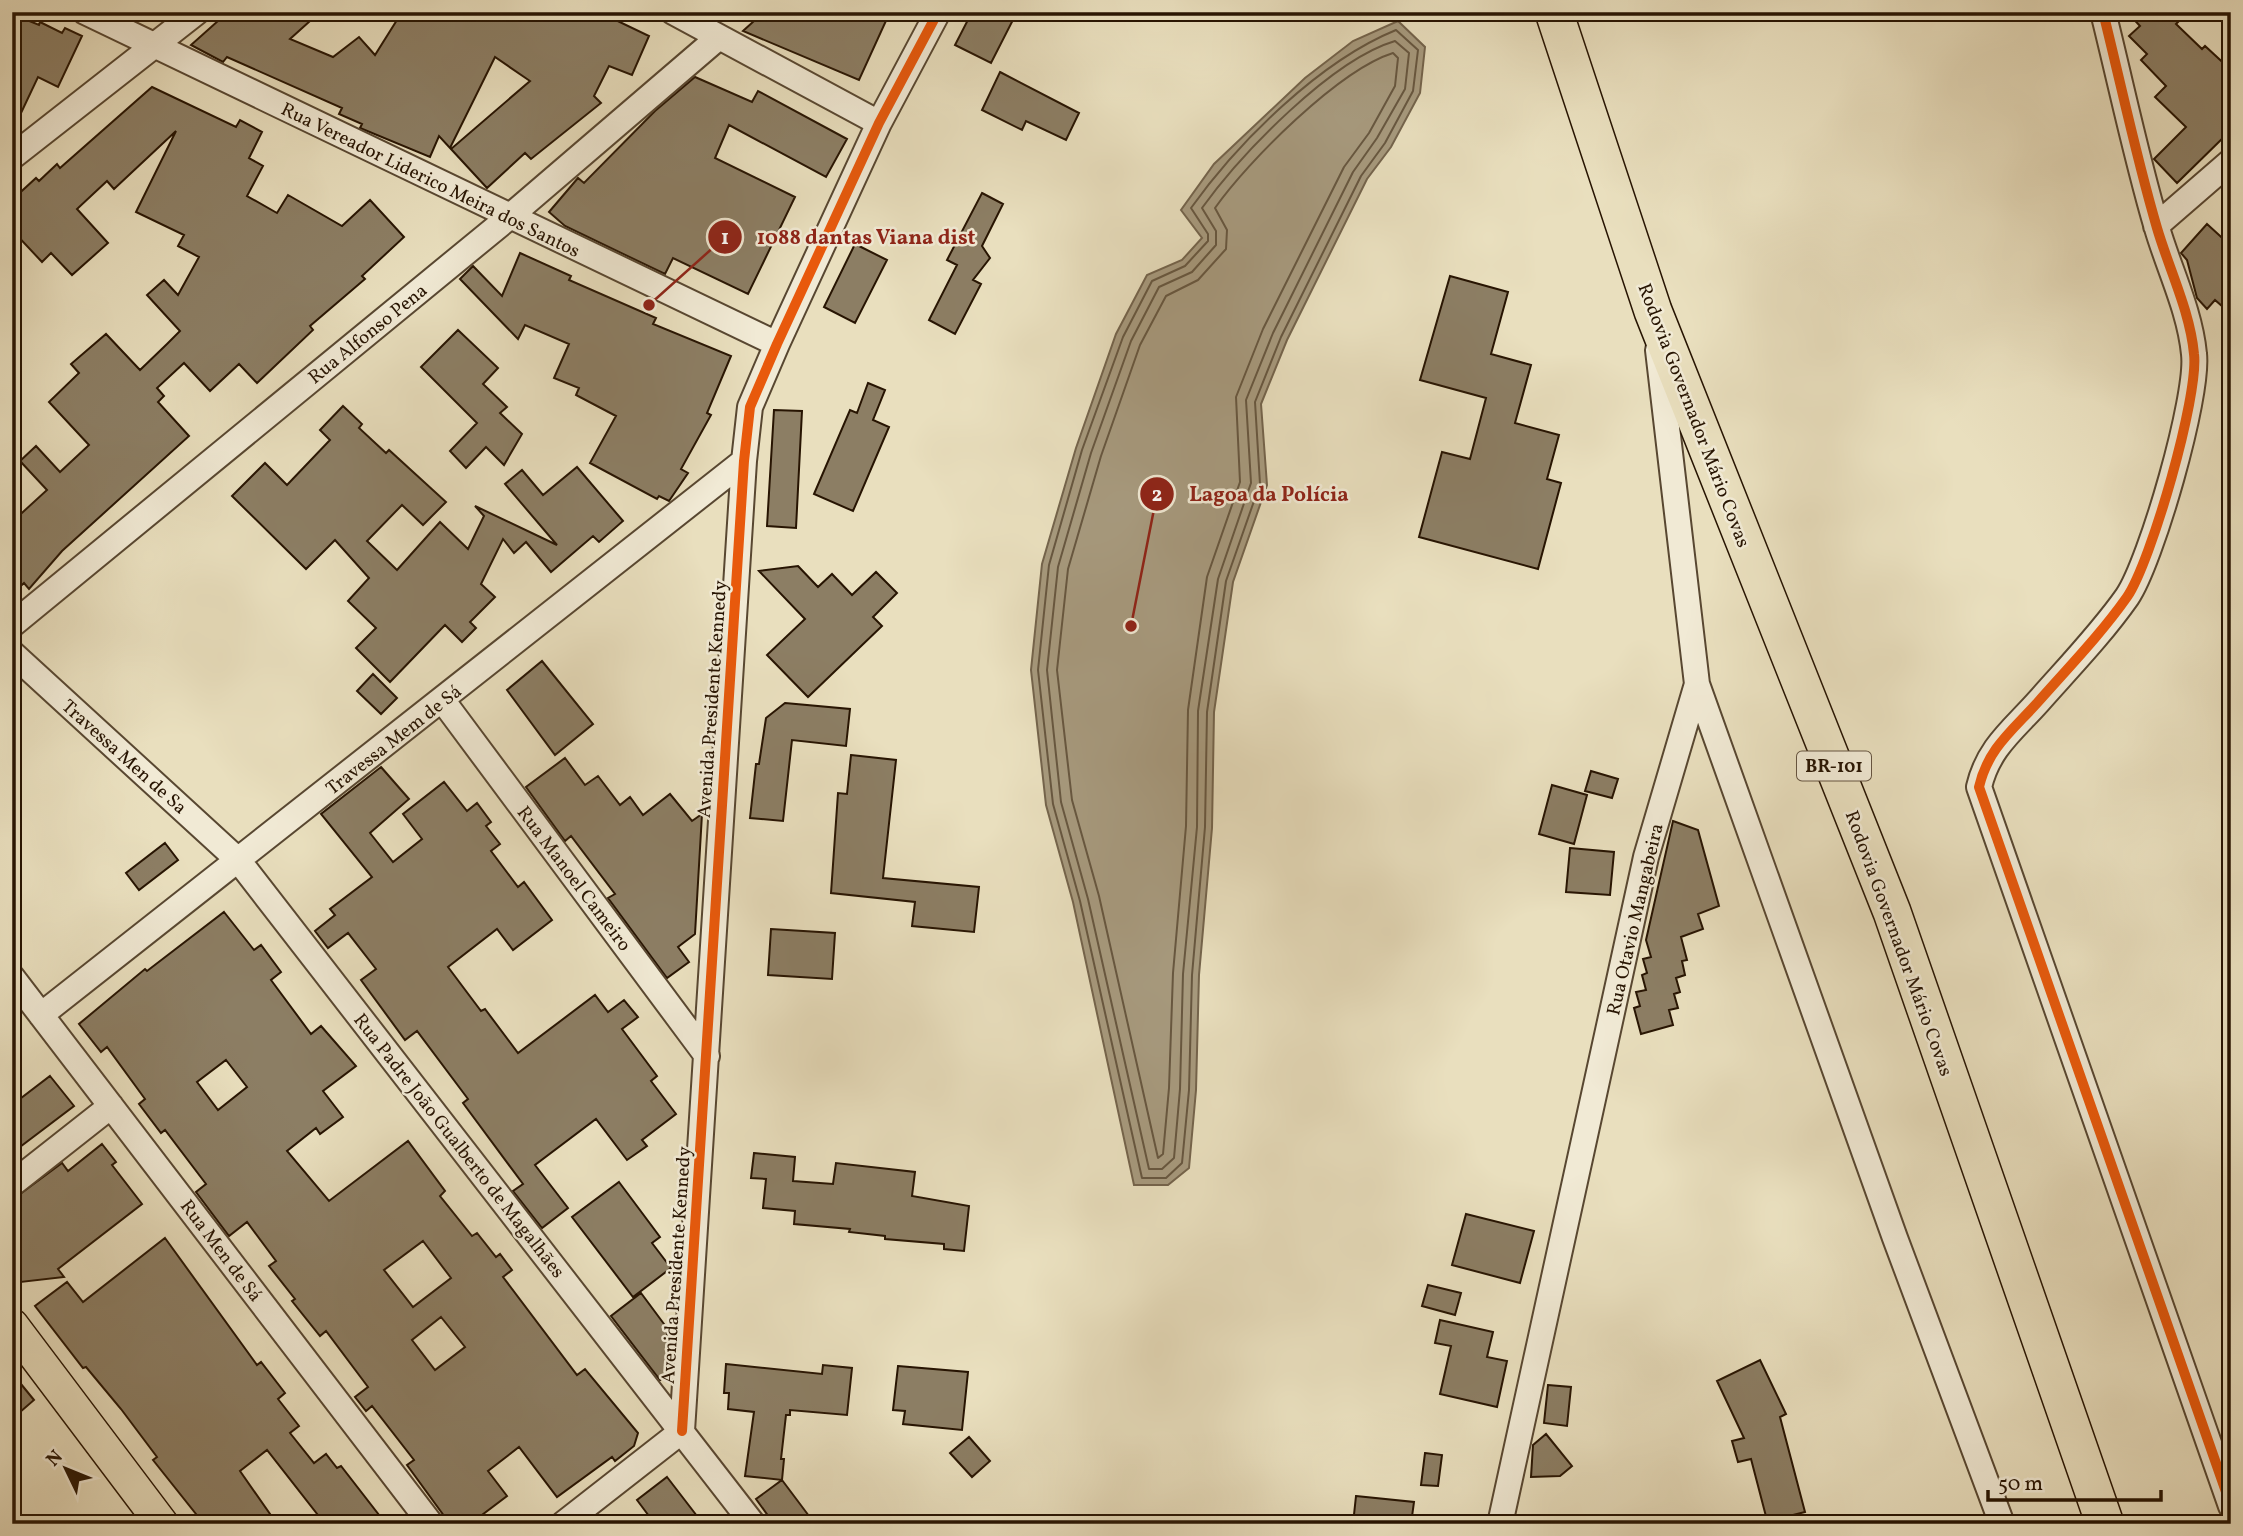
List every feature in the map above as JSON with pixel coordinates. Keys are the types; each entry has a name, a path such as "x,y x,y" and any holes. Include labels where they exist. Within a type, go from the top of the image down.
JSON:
{"highway":[{"name":"Rodovia Governador Mário Covas","path":"1554,12 1653,311 1892,912 2105,1524"}],"main road":[{"path":"12,1325 162,1524"}],"street":[{"name":"Rua Vereador Liderico Meira dos Santos","path":"85,12 508,218 777,344"},
{"path":"12,156 197,12"},
{"path":"673,12 879,123"},
{"name":"Avenida Presidente Kennedy","path":"682,1431 744,461 750,407 879,123 938,12"},
{"path":"2103,12 2156,226 2190,329 2194,355 2194,389 2151,544 2128,595 2044,695 1998,742 1983,767 1979,787 2231,1506"},
{"name":"Rua Alfonso Pena","path":"12,625 508,218 719,37"},
{"path":"2156,226 2231,161"},
{"name":"Rua Otavio Mangabeira","path":"1500,1524 1646,857 1697,684 1653,311"},
{"name":"Travessa Mem de Sá","path":"41,1015 443,701 744,461"},
{"name":"Travessa Men de Sa","path":"12,653 238,860"},
{"path":"1697,684 1895,1238 2002,1524"},
{"name":"Rua Manoel Cameiro","path":"443,701 707,1056"},
{"name":"Rua Padre João Gualberto de Magalhães","path":"238,860 753,1524"},
{"name":"Rua Men de Sá","path":"12,977 431,1524"},
{"path":"12,1184 111,1106"},
{"path":"563,1524 682,1431"}],"water":[{"path":"1398,21 1425,47 1420,93 1391,147 1367,179 1287,340 1261,404 1267,485 1233,582 1214,712 1212,828 1199,975 1196,1090 1189,1168 1168,1185 1134,1185 1073,902 1046,805 1031,670 1042,564 1076,448 1116,334 1147,275 1182,260 1202,238 1181,210 1214,164 1305,78 1353,41"}],"building":[{"path":"228,12 320,12 290,39 333,57 359,37 375,55 402,12 599,12 649,36 632,75 609,66 594,96 601,103 531,159 525,153 487,188 451,149 530,81 495,57 450,148 439,136 430,157 360,128 362,124 339,114 342,108 227,57 223,62 191,45"},
{"path":"764,12 890,12 859,80 743,31"},
{"path":"972,12 1017,12 991,63 955,45"},
{"path":"2127,12 2188,12 2176,24 2202,49 2205,46 2231,70 2231,130 2177,183 2154,159 2186,127 2155,97 2166,86 2141,60 2147,54 2129,36 2140,26"},
{"path":"12,14 39,25 40,22 62,33 65,28 82,36 58,87 38,77 12,132"},
{"path":"1000,72 1079,113 1066,140 1026,121 1022,130 982,110"},
{"path":"695,77 752,102 758,91 847,139 826,177 729,125 715,158 795,197 748,294 673,258 665,274 565,226 549,212 578,178 584,183 655,111"},
{"path":"152,87 236,127 240,120 262,132 249,158 263,166 247,196 277,213 288,195 342,226 370,200 404,237 362,276 365,279 310,326 313,330 257,383 239,364 210,391 184,363 157,388 164,396 158,402 189,436 62,551 29,589 24,583 12,594 12,522 47,490 20,461 36,446 60,472 89,445 49,402 79,373 71,364 106,334 140,370 167,344 180,331 147,295 164,280 178,295 199,257 178,246 184,235 136,212 176,131 114,189 107,181 77,209 108,243 72,275 51,253 42,262 12,230 12,200 36,178 39,181 57,164 60,168"},
{"path":"982,193 1003,204 982,246 990,258 973,280 981,284 955,334 929,320 957,265 947,260"},
{"path":"2207,224 2231,246 2231,253 2223,261 2231,269 2231,314 2215,300 2207,309 2197,298 2187,260 2181,253"},
{"path":"855,244 887,260 855,323 824,307"},
{"path":"520,253 571,276 569,280 656,318 653,324 731,356 707,413 711,415 681,469 688,473 669,501 659,496 657,499 590,463 616,416 576,395 579,388 554,378 569,344 525,325 518,339 460,279 473,266 502,296"},
{"path":"1450,276 1508,292 1491,354 1531,365 1515,423 1559,435 1547,479 1561,483 1538,569 1419,537 1442,452 1470,459 1486,398 1420,380"},
{"path":"458,330 498,368 483,384 507,407 500,413 522,434 504,465 486,447 466,468 450,451 477,423 421,367"},
{"path":"868,383 885,390 873,420 889,427 853,511 814,494 850,410 857,413"},
{"path":"343,406 362,424 359,428 386,453 389,450 446,502 423,525 402,505 367,541 397,570 440,522 468,549 484,516 475,506 557,545 505,484 522,470 543,495 577,467 623,521 599,542 593,536 551,572 526,542 514,553 503,539 481,584 495,597 470,622 476,628 462,642 445,625 390,682 356,648 376,628 348,601 369,578 335,540 306,569 232,496 265,463 287,485 330,440 320,430"},
{"path":"774,410 802,411 796,528 767,526"},
{"path":"798,566 818,587 832,574 852,595 876,572 897,593 873,617 882,626 808,697 767,655 805,619 759,571"},
{"path":"542,661 593,724 555,755 507,690"},
{"path":"373,674 397,698 381,714 357,691"},
{"path":"785,703 850,709 846,746 792,740 783,821 750,818 756,764 759,764 766,718"},
{"path":"851,755 896,760 883,878 979,887 974,932 912,926 915,902 831,893 838,793 847,794"},
{"path":"565,758 585,785 598,776 620,805 630,797 643,815 670,794 692,821 702,814 695,934 678,947 689,962 667,978 608,898 615,894 571,836 565,841 526,787"},
{"path":"381,767 409,799 370,833 393,862 422,839 403,814 444,782 467,811 477,803 491,822 486,826 500,844 491,851 518,887 524,882 552,920 513,950 497,929 448,967 481,1011 485,1009 518,1053 595,995 608,1012 624,1000 638,1017 622,1029 657,1076 651,1081 676,1114 642,1140 647,1146 627,1160 596,1119 535,1165 568,1208 542,1228 513,1191 523,1184 463,1103 468,1099 417,1031 405,1040 361,980 376,969 348,933 328,948 315,931 335,915 330,909 372,877 321,814"},
{"path":"1591,771 1618,779 1612,798 1585,791"},
{"path":"1552,785 1587,795 1574,844 1539,834"},
{"path":"1673,821 1698,830 1719,906 1698,914 1703,929 1681,937 1687,960 1682,961 1685,975 1676,978 1680,992 1674,994 1678,1008 1669,1010 1673,1025 1641,1034 1634,1008 1640,1006 1636,992 1646,990 1642,975 1647,973 1643,959 1651,957 1646,940"},
{"path":"165,843 178,860 139,890 126,873"},
{"path":"1570,848 1614,852 1610,895 1566,892"},
{"path":"224,912 254,950 261,945 281,972 271,980 311,1034 321,1026 356,1066 323,1091 343,1117 320,1134 316,1128 287,1151 329,1201 408,1141 445,1191 440,1196 472,1236 477,1233 496,1257 500,1254 512,1270 503,1277 577,1375 585,1369 638,1433 634,1446 615,1461 612,1457 557,1497 519,1447 488,1471 507,1496 482,1515 489,1524 450,1524 407,1465 414,1460 372,1406 366,1411 355,1397 368,1387 326,1331 320,1336 292,1301 295,1299 269,1266 276,1261 247,1222 229,1236 196,1192 206,1184 165,1130 161,1133 139,1104 145,1099 107,1047 101,1052 79,1024 145,969 147,971","holes":["226,1060 247,1087 218,1110 197,1082","423,1241 451,1278 413,1307 384,1270","441,1317 465,1347 435,1370 412,1340"]},
{"path":"771,929 835,933 832,979 768,975"},
{"path":"50,1076 74,1106 12,1153 12,1105"},
{"path":"102,1144 116,1162 112,1165 142,1204 58,1269 64,1277 12,1283 12,1200 62,1163 68,1171"},
{"path":"754,1153 795,1157 793,1181 833,1184 836,1163 915,1172 912,1196 969,1206 964,1251 944,1249 944,1244 885,1239 885,1236 849,1232 850,1229 794,1224 795,1211 763,1208 766,1179 751,1178"},
{"path":"619,1182 660,1237 652,1243 671,1268 633,1297 572,1217"},
{"path":"1466,1214 1534,1231 1520,1283 1452,1265"},
{"path":"165,1238 257,1365 261,1362 285,1393 278,1399 299,1426 290,1433 314,1463 326,1454 337,1468 341,1466 386,1524 325,1524 267,1450 240,1471 277,1524 204,1524 153,1460 157,1457 121,1409 86,1367 83,1368 35,1306 67,1282 83,1302"},
{"path":"1428,1285 1461,1293 1455,1315 1422,1306"},
{"path":"641,1293 667,1328 668,1374 660,1380 611,1316"},
{"path":"1440,1320 1493,1332 1487,1357 1507,1361 1497,1407 1440,1394 1451,1346 1435,1343"},
{"path":"1760,1360 1786,1414 1780,1417 1805,1512 1789,1516 1791,1524 1768,1524 1751,1459 1738,1462 1732,1441 1744,1438 1717,1381"},
{"path":"726,1364 822,1374 823,1365 852,1368 847,1415 790,1410 790,1415 786,1415 781,1459 784,1459 782,1480 745,1476 754,1412 728,1409 729,1393 724,1393"},
{"path":"898,1366 968,1372 962,1430 903,1424 905,1411 893,1410"},
{"path":"12,1373 34,1400 12,1419"},
{"path":"1548,1385 1571,1387 1567,1426 1544,1423"},
{"path":"1546,1434 1572,1466 1560,1476 1531,1477 1533,1445"},
{"path":"969,1437 990,1461 972,1477 950,1453"},
{"path":"1425,1453 1442,1455 1438,1486 1421,1485"},
{"path":"667,1477 697,1516 687,1524 655,1524 637,1500"},
{"path":"782,1480 809,1516 799,1524 774,1524 756,1499"},
{"path":"1356,1496 1414,1502 1411,1524 1353,1524"}],"cycle path":[{"path":"682,1431 744,461 750,407 879,123 938,12"},
{"path":"2103,12 2149,201 2184,306 2192,338 2194,375 2171,478 2137,578 2127,597 2084,651 2002,740 1988,761 1979,787 2231,1506"}],"place":[{"name":"1088 dantas Viana dist","path":"649,305"},
{"name":"Lagoa da Polícia","path":"1131,626"}]}
